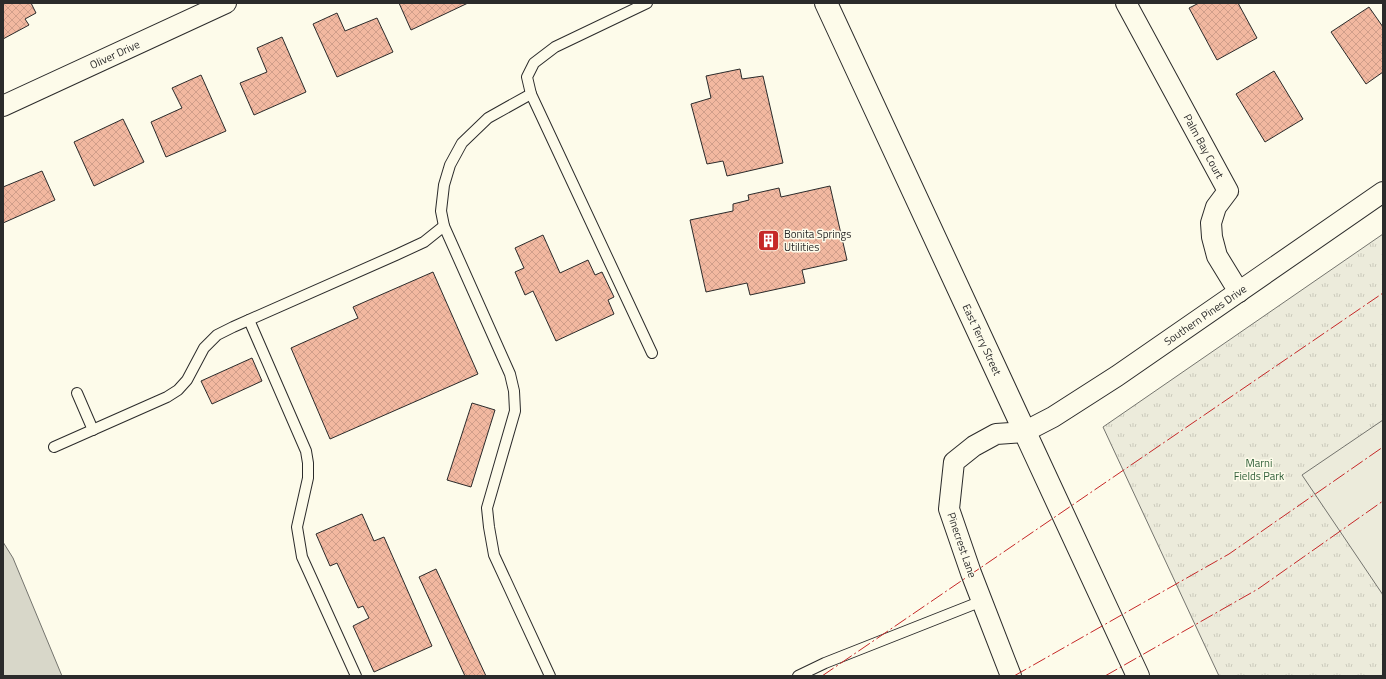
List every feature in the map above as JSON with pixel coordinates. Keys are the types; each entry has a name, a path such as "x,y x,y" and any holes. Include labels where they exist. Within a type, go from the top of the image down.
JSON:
{"street":[{"name":"Oliver Drive","path":"3,106 226,3"},
{"name":"East Terry Street","path":"826,3 1138,676"},
{"name":"Palm Bay Court","path":"1126,3 1228,190 1216,207 1211,223 1212,237 1217,256 1239,292"},
{"name":"Southern Pines Drive","path":"1024,432 1053,417 1118,376 1383,192"},
{"name":"Pinecrest Lane","path":"1011,676 949,509 954,462 974,446 996,434 1024,432"}],"lane":[{"path":"647,3 555,47 534,63 527,77 531,94 652,353"},
{"path":"531,94 488,118 462,143 450,165 444,185 441,212 444,226 510,374 514,391 515,411 487,508 488,521 494,555 550,676"},
{"path":"54,447 167,397 178,390 187,380 204,348 217,335 424,242 444,226"},
{"path":"249,320 306,451 308,478 297,527 302,557 356,676"},
{"path":"77,393 93,430"},
{"path":"798,676 824,663 982,601"}],"green space":[{"name":"Marni Fields Park","path":"1383,234 1383,676 1219,676 1103,427"},
{"path":"1383,420 1383,595 1302,475"}],"shaded area":[{"path":"3,542 13,558 62,676 3,676"}],"building":[{"path":"3,3 31,3 36,13 25,19 29,25 3,39"},
{"path":"399,3 468,3 411,30"},
{"path":"1199,3 1238,3 1257,38 1217,60 1189,8"},
{"path":"1369,7 1383,27 1383,72 1366,84 1331,32"},
{"path":"337,13 345,31 377,18 393,52 337,77 313,24"},
{"path":"282,37 306,92 254,115 240,83 267,72 257,48"},
{"path":"740,69 742,79 763,76 783,163 727,176 723,161 707,164 691,104 711,98 706,76"},
{"path":"1274,71 1303,119 1265,142 1236,94"},
{"path":"201,75 226,131 166,157 151,122 182,108 172,88"},
{"path":"123,119 144,162 94,186 74,142"},
{"path":"42,171 55,200 3,223 3,187"},
{"name":"Bonita Springs Utilities","path":"830,186 847,260 802,270 805,283 750,295 747,283 706,292 690,220 733,211 733,204 749,200 748,195 779,188 781,197"},
{"path":"543,235 560,273 588,260 595,275 602,272 614,297 608,300 614,314 556,341 533,291 525,295 515,272 524,268 515,248"},
{"path":"433,272 478,374 330,439 291,348 358,318 353,307"},
{"path":"252,358 262,381 212,404 201,381"},
{"path":"472,403 495,410 471,487 447,480"},
{"path":"362,514 374,541 384,537 432,646 374,672 353,626 369,618 363,606 358,608 337,563 330,566 316,534"},
{"path":"436,569 486,676 465,676 419,577"}],"power":[{"path":"822,676 1383,293"},
{"path":"1014,676 1229,554 1383,447"},
{"path":"1105,676 1258,589 1383,501"}],"place":[{"name":"Bonita Springs Utilities","path":"768,240"}]}
